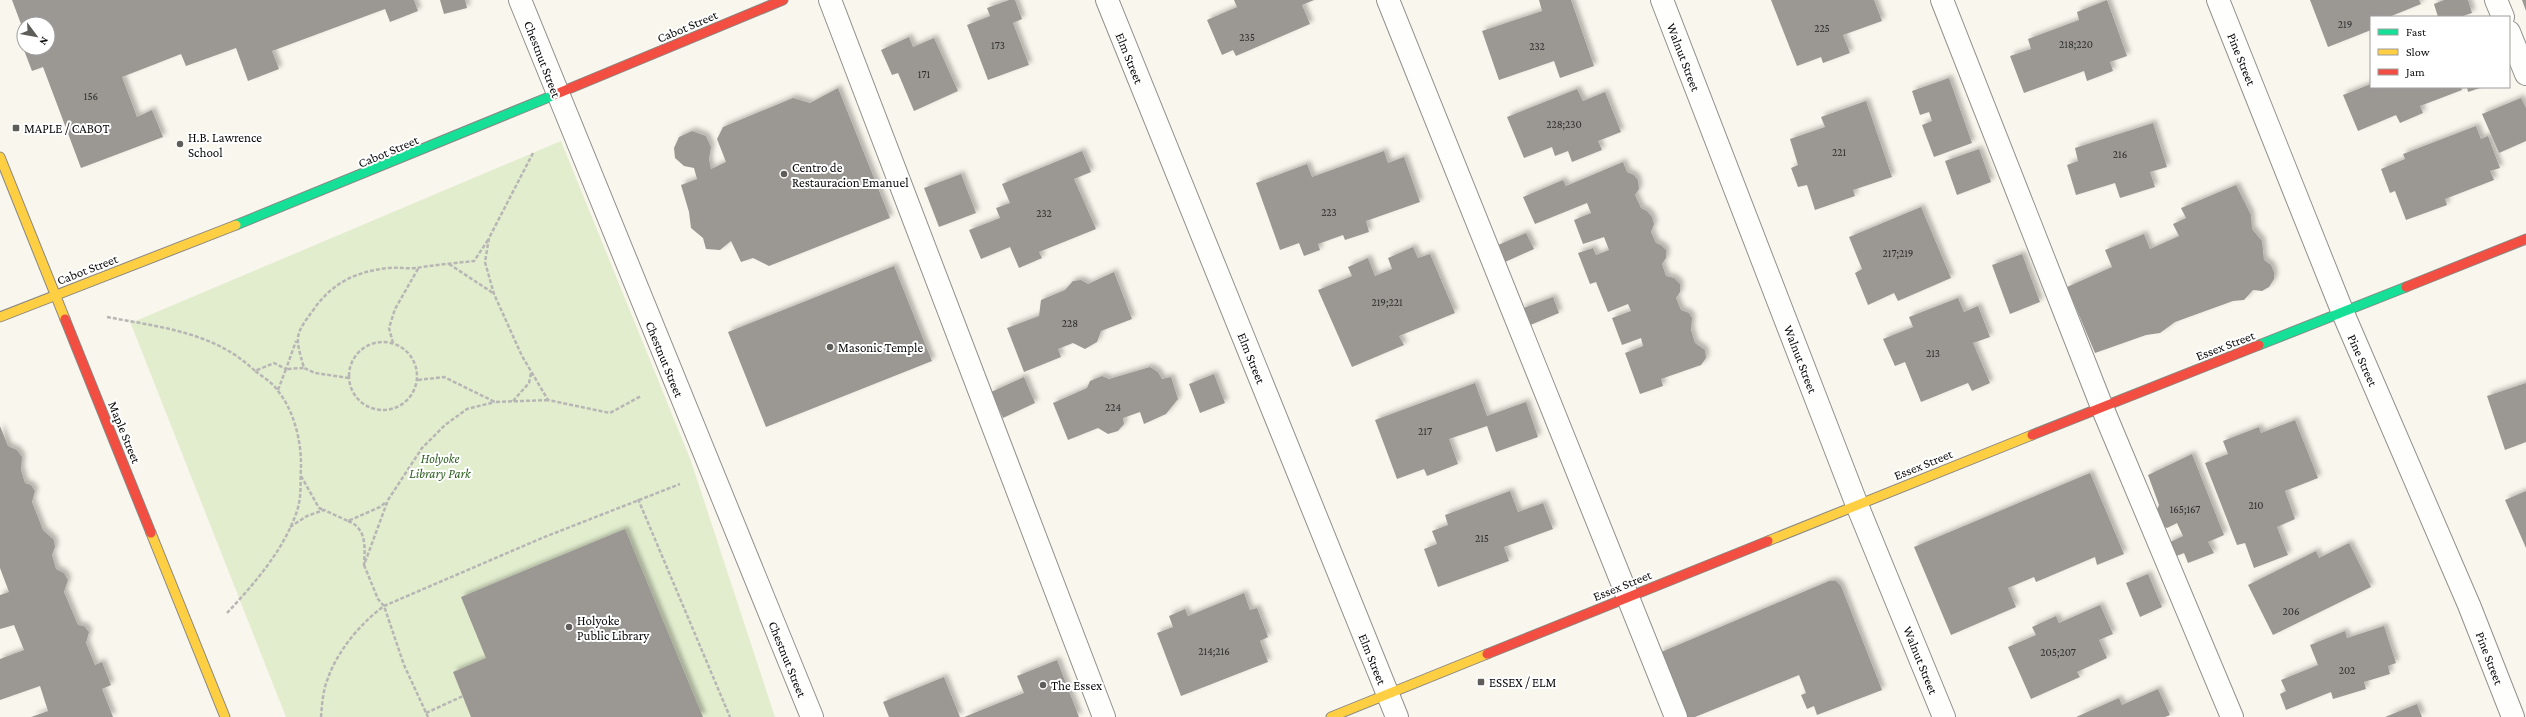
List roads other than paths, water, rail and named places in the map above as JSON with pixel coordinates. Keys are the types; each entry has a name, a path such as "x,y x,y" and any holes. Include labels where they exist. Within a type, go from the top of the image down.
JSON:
{"main road":[{"name":"Cabot Street","path":"0,317 343,183 783,0"},
{"name":"Maple Street","path":"0,157 225,717"},
{"name":"Essex Street","path":"1331,717 1857,505 2526,239"}],"street":[{"name":"Chestnut Street","path":"520,0 812,717"},
{"path":"830,0 1104,717"},
{"name":"Elm Street","path":"1107,0 1397,717"},
{"path":"1388,0 1676,717"},
{"name":"Walnut Street","path":"1662,0 1857,505 1944,717"},
{"path":"1942,0 2102,407 2232,717"},
{"name":"Pine Street","path":"2218,0 2342,313 2469,605 2513,717"},
{"path":"2496,0 2503,16"},
{"path":"2510,34 2526,74"}],"place":[{"name":"MAPLE / CABOT","path":"16,128"},
{"name":"H.B. Lawrence School","path":"180,144"},
{"name":"Centro de Restauracion Emanuel","path":"784,174"},
{"name":"Masonic Temple","path":"830,347"},
{"name":"Holyoke Public Library","path":"569,627"},
{"name":"ESSEX / ELM","path":"1481,682"},
{"name":"The Essex","path":"1043,685"}],"park label":[{"name":"Holyoke Library Park","path":"440,466"}]}
